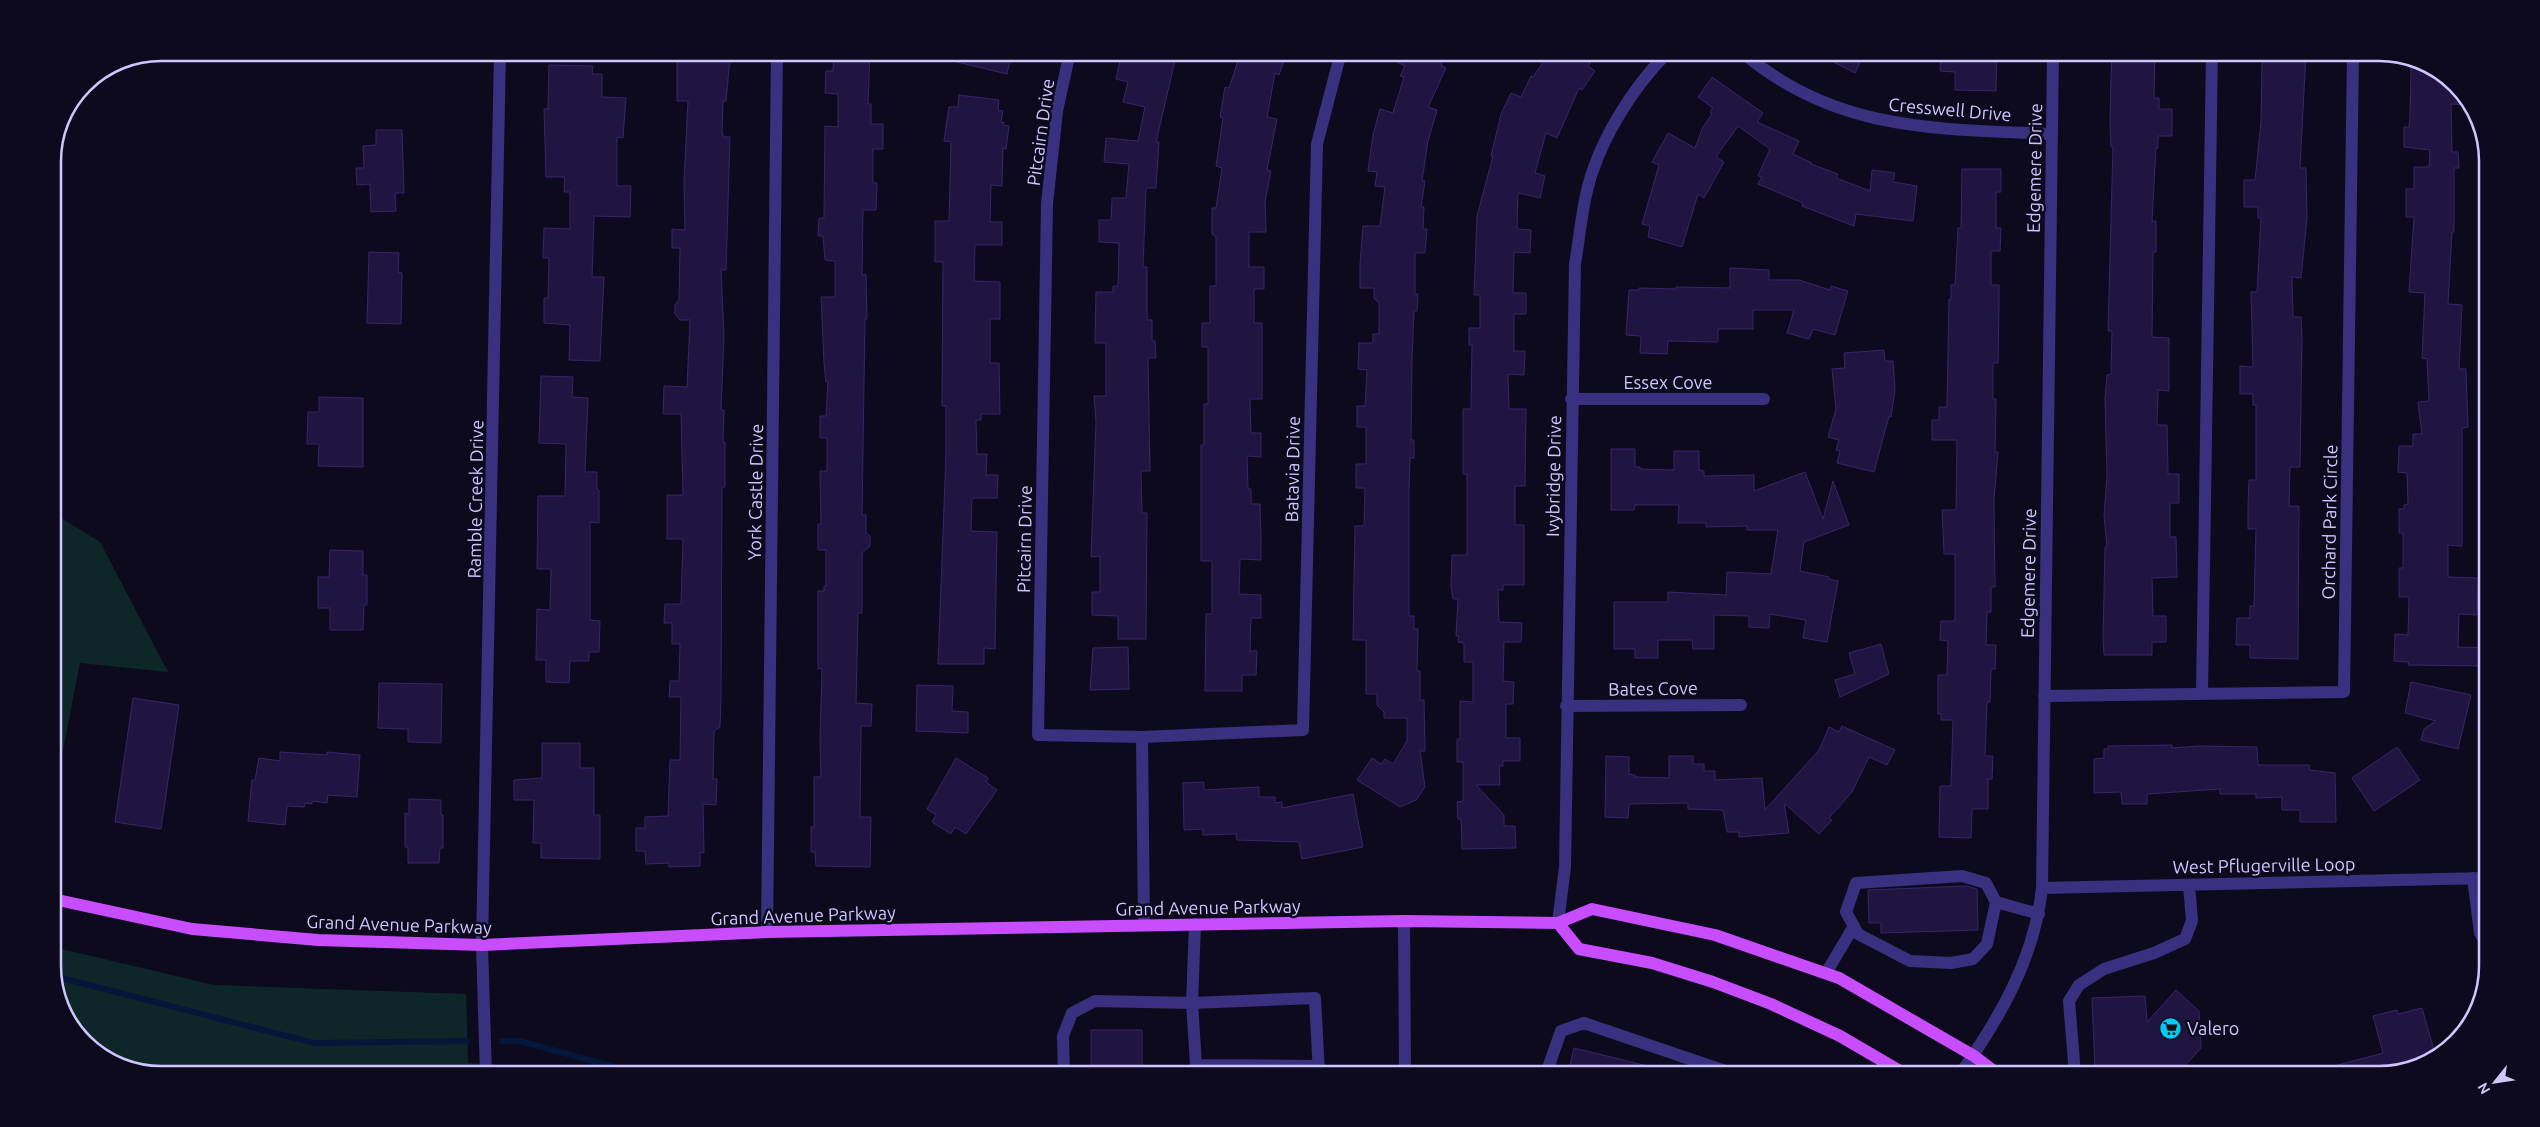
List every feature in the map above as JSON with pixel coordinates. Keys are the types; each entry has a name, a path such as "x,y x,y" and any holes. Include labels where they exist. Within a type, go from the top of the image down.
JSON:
{"main road":[{"name":"Grand Avenue Parkway","path":"61,900 192,929 318,940 482,946 767,932 1404,921 1558,923 1592,909 1715,934 1839,978 1906,1015 1987,1066"},
{"path":"1558,923 1579,949 1652,964 1713,982 1771,1004 1840,1036 1891,1066"}],"street":[{"name":"Ramble Creek Drive","path":"486,1066 482,946 500,61"},
{"name":"York Castle Drive","path":"767,932 777,61"},
{"name":"Pitcairn Drive","path":"1068,61 1057,111 1047,204 1038,735 1142,737"},
{"name":"Batavia Drive","path":"1142,737 1303,730 1317,144 1339,61"},
{"name":"Ivybridge Drive","path":"1558,923 1565,867 1571,399 1575,264 1586,193 1604,146 1626,103 1661,61"},
{"name":"Cresswell Drive","path":"1752,61 1760,68 1808,96 1861,116 1916,127 2052,134"},
{"name":"Edgemere Drive","path":"1966,1066 2002,1012 2029,949 2039,914 2042,888 2053,61"},
{"path":"2202,694 2212,61"},
{"name":"Orchard Park Circle","path":"2044,696 2344,692 2353,61"},
{"name":"Essex Cove","path":"1571,399 1764,399"},
{"name":"Bates Cove","path":"1566,706 1741,705"},
{"path":"1142,737 1144,925"},
{"path":"1962,876 1986,883 1996,902 1987,944 1973,959 1951,964 1910,961 1858,934 1846,912 1856,883 1962,876"},
{"path":"2473,878 2479,925"},
{"name":"West Pflugerville Loop","path":"2042,888 2479,878"},
{"path":"2074,1066 2069,1001 2080,985 2104,970 2154,953 2185,939 2192,921 2189,884"},
{"path":"1996,902 2039,914"},
{"path":"1404,921 1405,1066"},
{"path":"1195,924 1192,1003 1196,1066"},
{"path":"1826,973 1854,926"},
{"path":"1064,1066 1063,1036 1072,1013 1095,1001 1192,1003 1315,998 1319,1066"},
{"path":"1549,1066 1561,1031 1584,1023 1710,1066"}],"green space":[{"path":"61,518 100,542 168,672 80,663 61,760"},
{"path":"61,949 214,985 466,994 468,1063 503,1066 155,1066 142,1064 111,1052 91,1036 78,1021 63,985"}],"building":[{"path":"677,61 730,61 726,101 723,101 722,133 724,137 730,137 726,270 721,270 724,336 721,410 724,410 725,487 722,487 720,727 714,731 713,779 717,779 716,805 703,804 704,853 700,852 700,866 669,867 669,863 646,864 645,851 636,851 636,828 645,828 645,817 668,816 670,760 680,760 681,697 669,697 670,681 679,681 680,644 672,644 672,623 664,623 665,604 681,604 683,539 667,539 667,495 683,495 681,414 663,414 664,386 687,387 690,320 680,320 675,314 675,305 679,300 680,248 672,248 672,229 685,230 684,182 688,101 677,101"},
{"path":"834,61 870,61 868,104 871,104 871,124 883,124 883,149 873,149 873,183 877,183 876,210 863,210 862,275 866,274 867,319 865,319 862,515 866,515 866,533 870,536 870,546 862,553 862,613 858,613 856,703 872,704 871,726 861,726 860,817 871,817 870,867 816,866 815,852 811,852 811,827 814,827 814,777 821,777 822,668 818,669 818,591 824,591 824,586 826,586 826,550 818,550 818,524 821,524 820,471 827,471 827,438 820,438 820,416 826,416 828,382 826,382 824,363 821,297 835,297 835,261 825,260 823,236 818,236 819,218 824,218 825,126 838,127 838,94 825,93 826,71 833,71"},
{"path":"953,61 1010,61 1007,74"},
{"path":"1120,61 1175,61 1156,142 1159,142 1156,188 1146,188 1143,267 1147,267 1147,320 1152,320 1152,341 1155,341 1156,358 1148,358 1150,471 1141,471 1142,513 1147,513 1146,639 1118,639 1118,616 1092,615 1092,592 1100,592 1100,556 1091,557 1096,421 1094,396 1106,396 1106,343 1095,343 1096,292 1113,292 1113,286 1118,286 1119,243 1099,242 1099,220 1111,220 1112,198 1126,198 1129,164 1104,162 1106,138 1138,141 1145,107 1123,102 1128,82 1116,79"},
{"path":"1238,61 1284,61 1279,75 1275,73 1267,117 1277,119 1267,170 1271,171 1265,202 1266,232 1249,232 1249,267 1264,267 1264,289 1254,289 1254,323 1262,323 1262,399 1250,399 1251,433 1261,433 1261,457 1247,456 1248,489 1251,489 1251,504 1260,504 1261,560 1240,559 1239,594 1261,595 1261,618 1251,618 1250,651 1257,651 1256,675 1242,675 1242,691 1205,691 1206,614 1212,614 1212,561 1201,561 1201,445 1204,445 1204,404 1208,404 1208,347 1202,347 1202,323 1210,323 1210,286 1216,286 1216,237 1212,234 1212,208 1216,208 1222,168 1216,166 1223,118 1220,117 1225,87 1229,88"},
{"path":"1395,61 1443,61 1441,65 1446,68 1428,107 1437,110 1428,141 1422,181 1425,181 1421,207 1424,207 1423,229 1427,229 1425,253 1415,253 1415,294 1418,294 1417,311 1414,311 1412,360 1411,440 1414,440 1414,458 1410,458 1409,488 1409,616 1414,616 1414,629 1418,629 1417,671 1420,671 1420,700 1424,700 1425,751 1420,751 1425,787 1416,800 1400,807 1357,780 1372,758 1381,764 1385,759 1393,764 1407,741 1407,718 1384,718 1384,712 1377,705 1377,694 1366,694 1366,640 1353,640 1355,526 1364,526 1365,488 1356,488 1356,464 1366,464 1366,427 1357,427 1357,406 1365,406 1367,370 1358,369 1359,343 1373,343 1373,334 1379,334 1379,303 1374,298 1374,288 1360,288 1363,226 1380,226 1385,187 1375,186 1377,172 1368,171 1373,135 1380,109 1393,113 1404,77 1400,76 1405,66"},
{"path":"1544,61 1592,61 1588,66 1595,71 1582,90 1579,88 1557,138 1546,133 1535,173 1545,176 1540,198 1518,193 1517,229 1531,230 1530,253 1514,252 1513,293 1526,293 1526,314 1514,314 1514,351 1525,351 1524,375 1508,374 1509,409 1526,409 1525,486 1515,486 1515,525 1524,525 1524,585 1503,585 1503,590 1498,590 1499,622 1522,623 1521,642 1504,642 1503,681 1514,682 1513,704 1506,704 1506,738 1520,738 1520,761 1503,761 1503,766 1499,766 1500,785 1476,785 1504,815 1504,826 1515,826 1516,848 1462,849 1461,819 1458,819 1457,802 1463,801 1463,762 1457,762 1457,739 1460,739 1460,701 1473,702 1473,662 1464,662 1464,643 1458,642 1459,636 1456,636 1458,599 1453,599 1451,586 1452,555 1467,555 1467,474 1463,474 1463,409 1471,409 1472,345 1469,345 1469,328 1480,328 1480,295 1474,295 1477,216 1493,156 1491,156 1501,114 1511,93 1521,97 1531,76 1533,77"},
{"path":"1832,61 1861,61 1855,73"},
{"path":"1941,61 1997,61 1996,91 1955,90 1955,72 1940,71"},
{"path":"2112,61 2155,61 2154,98 2159,98 2159,109 2172,109 2172,136 2158,136 2158,148 2156,148 2152,221 2156,221 2156,252 2153,252 2152,337 2169,338 2169,391 2158,390 2157,425 2167,425 2168,474 2179,474 2179,503 2170,503 2170,537 2176,537 2177,577 2152,578 2153,616 2166,616 2166,642 2152,642 2152,655 2104,655 2105,547 2107,547 2104,515 2107,476 2105,399 2107,375 2111,374 2112,331 2108,331 2113,147 2111,147"},
{"path":"2262,61 2306,61 2300,168 2306,168 2307,218 2301,278 2292,277 2293,317 2301,317 2302,336 2300,467 2290,467 2289,506 2299,506 2298,659 2250,658 2250,645 2236,645 2237,618 2250,618 2250,606 2254,606 2256,529 2248,529 2248,507 2249,480 2256,480 2256,405 2253,405 2253,394 2240,394 2240,366 2253,367 2251,292 2257,292 2261,218 2258,218 2258,207 2244,207 2244,180 2255,180 2261,122"},
{"path":"549,65 593,66 592,74 602,74 602,97 626,98 623,138 617,137 617,186 631,186 630,217 594,216 592,277 604,277 600,361 569,360 570,325 544,323 544,298 548,298 549,258 543,258 544,228 570,229 570,192 564,192 565,177 546,177 544,109 548,109"},
{"path":"2411,67 2429,75 2445,86 2461,105 2451,104 2452,152 2458,152 2459,168 2454,168 2454,232 2452,232 2448,304 2462,305 2459,369 2466,369 2468,427 2462,428 2462,546 2448,545 2448,577 2478,578 2477,615 2459,614 2458,647 2479,648 2479,666 2408,665 2409,662 2394,661 2395,634 2408,635 2409,597 2399,597 2399,568 2403,568 2403,533 2399,533 2399,509 2404,509 2404,505 2408,504 2407,473 2398,472 2399,446 2413,446 2413,434 2422,434 2418,402 2429,401 2427,359 2422,358 2425,293 2409,292 2414,217 2406,217 2406,189 2414,189 2414,167 2429,167 2430,150 2404,147 2404,127 2409,127"},
{"path":"1712,77 1763,113 1757,122 1799,141 1793,154 1811,164 1838,174 1836,178 1870,191 1872,170 1895,173 1893,182 1917,186 1913,221 1856,214 1854,226 1802,206 1803,203 1758,184 1762,177 1758,176 1770,149 1738,126 1716,157 1724,162 1704,198 1698,194 1682,247 1648,237 1650,226 1642,224 1659,165 1652,162 1668,133 1695,148 1703,127 1712,114 1710,112 1713,108 1698,97"},
{"path":"959,95 999,100 998,110 1003,111 1001,122 1004,122 1003,125 1009,126 1006,149 1003,148 1002,186 991,185 990,222 1002,222 1002,245 975,245 974,281 1000,282 1000,319 990,319 990,363 999,363 1000,414 981,414 981,420 976,420 977,454 987,454 986,475 998,475 997,498 972,498 971,531 997,532 995,649 984,648 984,664 938,664 946,406 942,406 943,262 935,262 935,221 949,221 951,142 944,141 949,107 958,107"},
{"path":"376,130 402,130 404,193 395,193 396,211 371,212 370,184 357,185 356,168 364,168 363,146 376,145"},
{"path":"1962,169 2001,169 2001,192 1996,192 1996,228 2001,228 2000,251 1991,251 1991,285 1999,285 1998,363 1993,363 1993,399 1996,399 1995,452 1998,452 1994,500 1995,587 1991,587 1991,612 1987,612 1986,645 1996,645 1995,669 1991,669 1990,702 1987,702 1985,756 1993,756 1992,779 1988,779 1988,809 1972,809 1971,838 1939,837 1940,786 1951,786 1953,720 1941,720 1941,714 1938,714 1938,675 1947,675 1948,641 1940,640 1941,621 1955,621 1955,554 1944,554 1942,510 1956,510 1957,440 1932,440 1932,420 1939,420 1939,407 1947,407 1949,299 1951,300 1951,285 1955,285 1958,228 1961,228"},
{"path":"369,252 399,253 398,272 402,273 401,324 367,323"},
{"path":"1730,268 1769,270 1769,280 1799,280 1830,290 1831,286 1848,291 1835,335 1813,329 1809,339 1787,333 1794,310 1753,310 1753,329 1718,329 1718,342 1668,341 1667,354 1640,353 1641,336 1626,335 1629,290 1639,290 1639,288 1676,289 1676,287 1730,288"},
{"path":"1884,350 1885,361 1893,361 1895,390 1891,417 1889,416 1874,472 1837,463 1840,451 1836,450 1839,440 1828,437 1836,409 1832,369 1845,368 1844,353"},
{"path":"541,376 573,377 572,397 588,398 585,472 597,472 597,489 599,490 599,523 590,522 590,620 600,621 599,652 589,652 589,661 570,661 569,683 546,682 546,660 536,660 537,609 550,610 551,569 537,569 538,496 565,496 566,444 539,443"},
{"path":"319,397 363,398 363,467 318,466 319,444 307,444 308,412 319,412"},
{"path":"1611,449 1635,449 1635,467 1640,467 1640,469 1674,470 1674,451 1699,451 1699,470 1704,471 1704,476 1754,475 1754,491 1805,472 1823,519 1833,481 1849,525 1804,542 1800,571 1829,577 1829,579 1838,581 1827,642 1803,638 1806,620 1770,614 1769,628 1749,627 1749,616 1714,615 1714,649 1693,649 1692,640 1658,640 1658,658 1635,658 1635,649 1614,649 1614,602 1668,602 1668,592 1726,595 1727,572 1771,574 1778,530 1747,530 1747,526 1706,527 1706,523 1678,523 1679,505 1635,505 1634,510 1611,510"},
{"path":"330,550 363,551 363,575 367,575 367,605 364,605 363,630 330,630 330,608 318,608 318,577 329,577"},
{"path":"1881,644 1889,674 1840,697 1835,680 1855,674 1849,653"},
{"path":"1128,647 1129,689 1090,690 1093,648"},
{"path":"2411,682 2471,695 2458,749 2421,740 2424,729 2436,721 2405,713"},
{"path":"379,683 442,684 441,743 408,742 408,729 378,728"},
{"path":"917,685 953,686 952,711 968,712 968,733 916,731"},
{"path":"133,698 179,705 161,829 115,822"},
{"path":"1842,726 1895,750 1887,765 1869,757 1852,792 1829,818 1832,820 1819,834 1784,803 1789,833 1739,837 1739,832 1727,832 1723,810 1688,809 1688,803 1629,804 1628,818 1605,817 1606,756 1629,757 1629,774 1635,775 1635,777 1669,778 1669,756 1693,756 1693,764 1704,764 1704,771 1715,771 1715,780 1762,778 1765,810 1819,750 1829,727 1839,732"},
{"path":"542,743 580,743 580,768 594,768 594,815 600,815 600,859 541,858 541,843 533,843 534,800 514,800 514,780 542,778"},
{"path":"2172,745 2172,748 2199,746 2257,747 2258,765 2309,765 2310,770 2335,773 2336,822 2300,822 2300,810 2282,810 2282,797 2256,798 2256,794 2220,794 2220,789 2147,794 2147,804 2122,804 2121,792 2094,793 2094,759 2104,758 2104,749 2108,749 2108,746"},
{"path":"2397,747 2420,780 2374,811 2352,778"},
{"path":"280,752 327,755 327,752 360,755 357,797 328,795 327,803 312,801 312,804 305,803 304,807 287,806 285,825 248,821 252,780 255,780 259,758 280,761"},
{"path":"956,758 988,778 986,782 997,790 966,834 955,827 951,834 932,822 936,815 927,809"},
{"path":"1204,782 1204,790 1259,787 1259,797 1275,797 1275,803 1282,802 1282,808 1353,794 1363,847 1302,859 1299,842 1237,840 1236,834 1203,835 1203,829 1184,830 1183,783"},
{"path":"409,799 441,800 443,848 440,848 439,863 408,863 408,847 405,847 405,813 409,814"},
{"path":"1967,886 1977,889 1978,930 1881,933 1881,923 1869,923 1868,890"},
{"path":"2176,990 2199,1011 2201,1048 2184,1066 2095,1066 2092,998 2145,996 2147,1022"},
{"path":"2422,1008 2434,1049 2411,1060 2391,1065 2334,1066 2383,1053 2373,1016 2397,1010 2398,1014"},
{"path":"1091,1030 1142,1030 1142,1066 1091,1066"},
{"path":"1574,1048 1648,1066 1570,1066"}],"waterway":[{"path":"62,978 314,1043 467,1041"},
{"path":"502,1041 520,1041 611,1066"}],"place":[{"name":"Valero","path":"2171,1028"}]}
